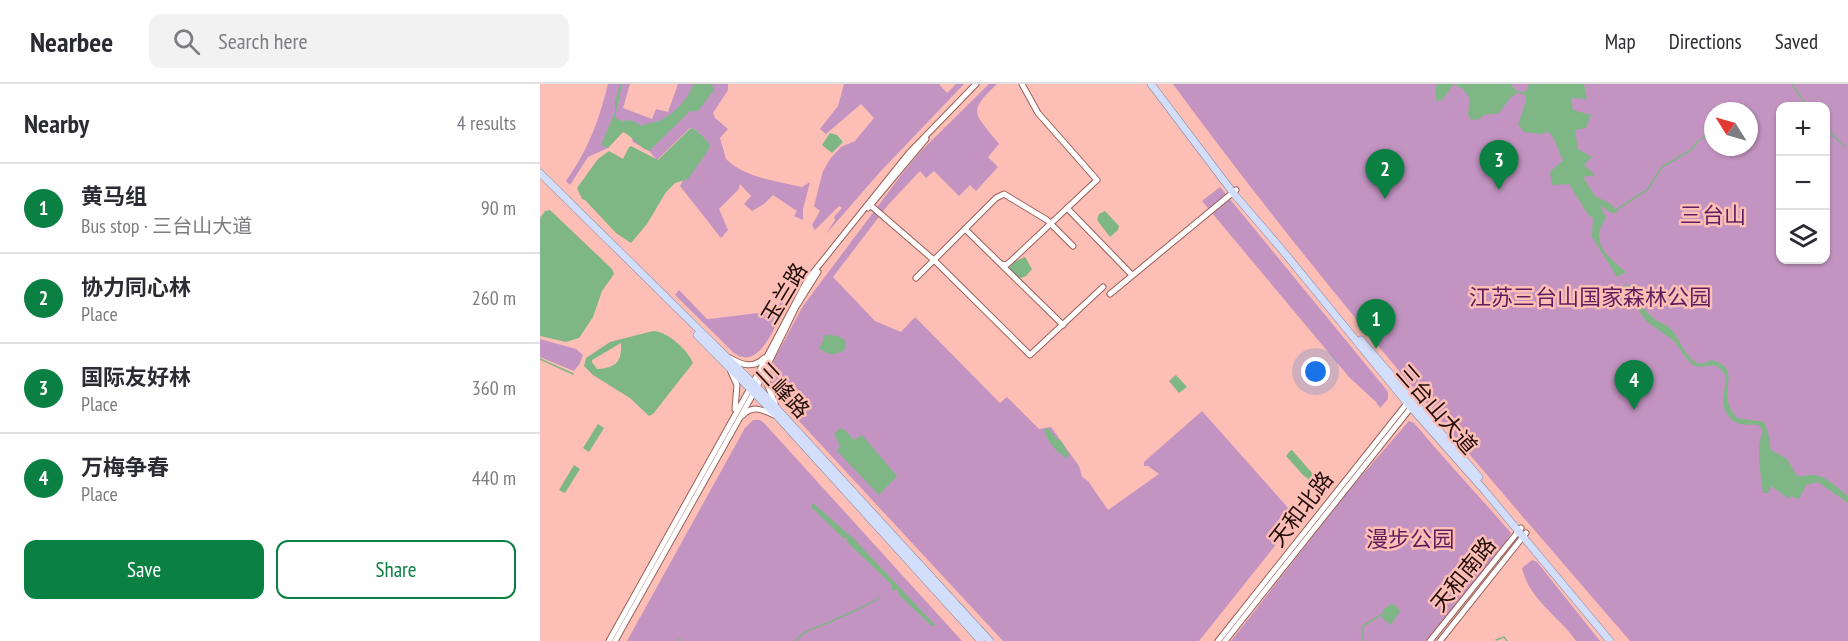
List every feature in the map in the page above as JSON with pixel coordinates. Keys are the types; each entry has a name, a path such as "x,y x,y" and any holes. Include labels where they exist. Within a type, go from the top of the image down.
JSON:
{"main road":[{"name":"三台山大道","path":"1150,84 1235,191 1411,403 1615,641"},
{"name":"三台山大道","path":"1156,84 1235,191"},
{"name":"三峰路","path":"540,173 753,387 990,641"},
{"name":"三峰路","path":"540,180 722,356"},
{"name":"三峰路","path":"778,414 981,641"},
{"name":"三台山大道","path":"1522,532 1610,641"}],"street":[{"name":"玉兰路","path":"615,641 753,387 808,279 917,143 978,84"},
{"path":"1001,264 1011,261 1096,180 1038,113 1022,84"},
{"path":"1110,294 1131,274 1235,191"},
{"path":"916,278 996,198 1004,194 1051,224 1073,246"},
{"path":"869,204 934,260 1030,355 1103,287"},
{"path":"1067,208 1131,274"},
{"path":"966,229 1063,325"},
{"path":"722,356 753,365 772,351"},
{"path":"772,351 767,384 778,414"},
{"path":"722,356 734,375 737,385 737,404 732,426"},
{"name":"天和北路","path":"1218,641 1411,403"},
{"name":"天和北路","path":"1225,641 1411,403"},
{"path":"732,426 744,414 755,408 778,414"},
{"name":"玉兰路","path":"609,641 732,426"},
{"name":"天和南路","path":"1430,641 1522,532"},
{"name":"天和南路","path":"1440,641 1522,532"}],"green space":[{"path":"608,84 630,84 623,108 652,119 656,109 668,112 678,84 728,84 728,90 713,113 715,118 728,129 720,138 726,159 742,171 762,178 802,187 810,182 803,209 803,220 794,216 797,211 773,195 752,211 744,204 751,196 740,184 739,189 719,209 728,230 721,238 680,186 683,180 686,180 700,134 690,128 657,160 649,151 633,142 631,136 623,132 608,148 588,157 570,185 566,181 592,135"},
{"path":"844,84 939,84 947,93 956,84 964,84 880,172 826,234 835,220 834,217 842,208 839,206 815,230 812,225 820,211 814,206 823,171 841,147 855,141 874,118 861,104 826,134 820,129 838,106"},
{"path":"989,84 997,84 981,101 977,113 984,126 999,144 988,157 998,167 976,191 970,185 959,196 934,171 926,178 920,171 888,205 833,277 875,321 901,332 915,317 1000,403 1007,397 1039,429 1051,427 1079,466 1082,477 1088,481 1108,510 1159,474 1148,466 1144,466 1144,462 1202,411 1297,518 1199,641 1003,641 773,393 769,385 769,373 775,358 803,306 921,151"},
{"name":"江苏三台山国家森林公园","path":"1173,84 1848,84 1848,641 1630,641 1396,367 1282,227"},
{"path":"1220,187 1388,392 1388,399 1380,408 1349,377 1202,201"},
{"path":"789,285 793,287 771,335 759,351 747,357 734,353 675,295 679,290 709,319 773,311 778,307"},
{"path":"540,339 576,349 583,355 574,371 540,357"},
{"path":"753,420 760,420 764,423 962,641 627,641 745,428"},
{"name":"漫步公园","path":"1409,421 1414,423 1511,533 1426,641 1231,641 1350,489"},
{"path":"1532,560 1537,562 1600,641 1576,641 1538,599 1522,568"}],"shaded area":[{"path":"620,84 622,84 615,118 624,122 625,120 633,121 642,126 661,120 677,109 694,84 712,84 714,90 699,110 690,111 649,151 623,132 608,148 601,145 615,112"},
{"path":"1437,84 1454,84 1442,100 1436,101 1435,92"},
{"path":"1454,84 1511,84 1521,92 1526,91 1529,84 1584,84 1587,99 1571,98 1573,110 1591,115 1586,128 1575,130 1578,149 1592,157 1584,165 1595,175 1583,177 1595,196 1611,204 1618,212 1611,213 1600,205 1606,218 1599,234 1602,247 1608,256 1626,272 1617,277 1592,237 1593,218 1587,213 1569,184 1552,185 1550,172 1563,160 1549,132 1540,134 1524,132 1518,124 1526,95 1517,93 1511,97 1499,113 1484,115 1478,120 1470,119 1468,114 1470,99 1463,89"},
{"path":"691,128 710,144 709,149 688,179 675,183 666,192 647,224 631,243 616,233 582,199 577,188 598,159 609,151 623,159 631,146 658,160"},
{"path":"830,133 837,135 843,142 832,153 822,145"},
{"path":"550,210 612,269 614,274 602,291 593,317 579,338 566,342 540,336 540,218 545,211"},
{"path":"1105,211 1119,226 1110,237 1097,220 1099,214"},
{"path":"1025,257 1032,269 1026,276 1018,279 1009,268 1014,262"},
{"path":"1625,284 1631,286 1648,313 1673,331 1694,361 1702,364 1711,360 1725,367 1728,371 1729,404 1737,418 1764,422 1771,450 1787,459 1797,476 1817,475 1826,479 1848,496 1848,503 1818,482 1806,485 1799,499 1791,496 1789,499 1771,486 1768,493 1763,493 1759,444 1763,431 1759,425 1740,424 1730,417 1723,402 1726,381 1723,372 1715,365 1700,367 1693,365 1674,341 1646,321 1625,290"},
{"path":"653,331 659,332 676,342 693,363 653,414 649,416 630,398 593,375 584,366 586,358 610,342","holes":["621,343 620,355 616,363 597,369 592,360"]},
{"path":"825,335 842,338 846,342 845,349 832,354 822,351 819,348"},
{"path":"1176,375 1187,387 1179,393 1169,381"},
{"path":"598,424 604,428 589,452 583,448"},
{"path":"840,428 854,440 862,435 897,476 879,495 837,451 840,446 834,434"},
{"path":"1048,428 1062,442 1069,455 1067,458 1050,442 1044,429"},
{"path":"1292,450 1319,481 1316,485 1303,475 1286,456"},
{"path":"574,465 580,469 565,493 559,490"},
{"path":"813,503 854,539 935,625 932,626 900,596 897,589 892,591 892,585 846,541 848,537 844,539 811,507"},
{"path":"1391,604 1400,611 1391,625 1382,618 1383,610"}],"waterway":[{"path":"1792,84 1804,102"},
{"path":"1830,132 1844,146"},
{"path":"1616,210 1648,189 1662,167 1691,150 1704,137"},
{"path":"540,359 573,374"},
{"path":"795,641 808,631 862,608 879,598"},
{"path":"1363,641 1363,626 1382,614"},
{"path":"1496,640 1504,637 1507,641"}],"place":[{"name":"国际友好林","path":"1499,190"},
{"name":"协力同心林","path":"1385,199"},
{"name":"黄马组","path":"1376,349"},
{"name":"万梅争春","path":"1634,410"}],"park label":[{"name":"三台山","path":"1713,215"}]}
